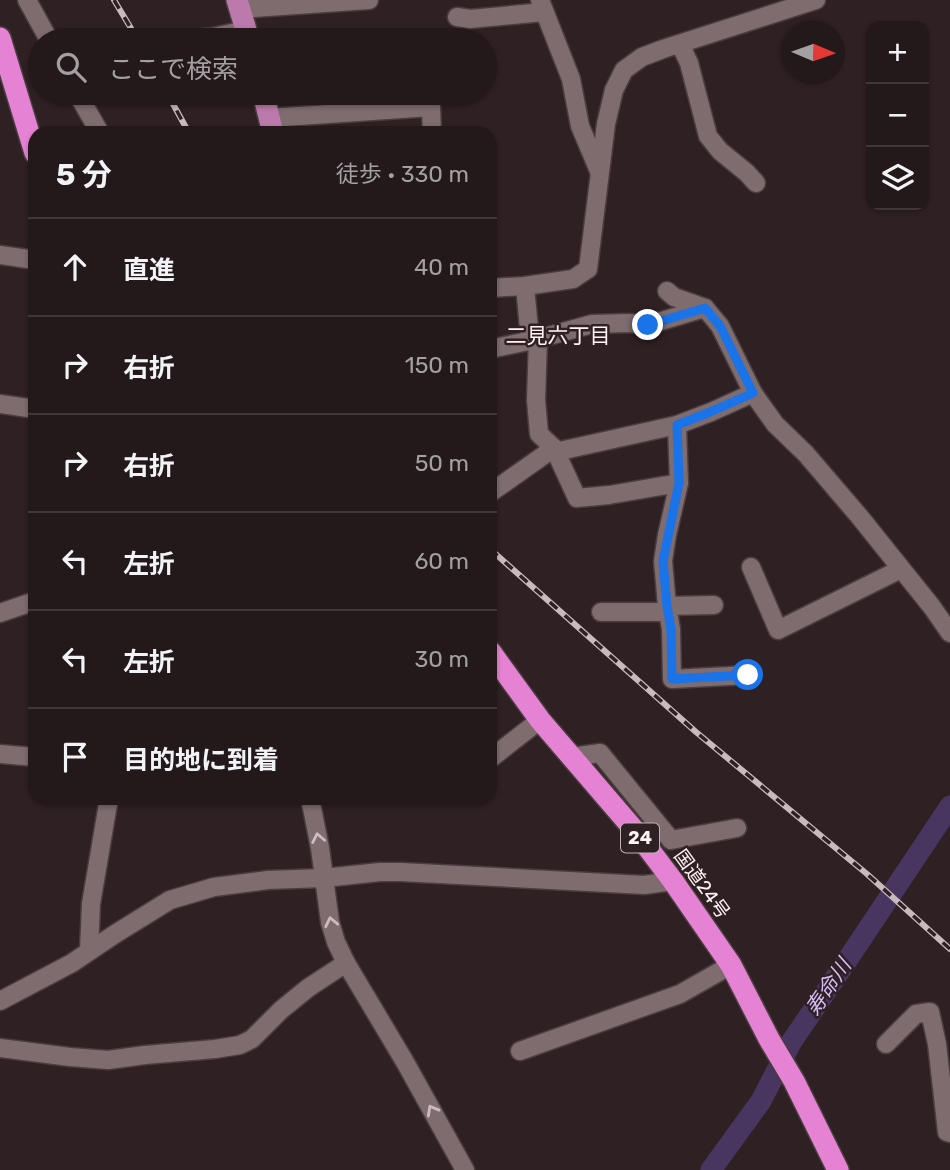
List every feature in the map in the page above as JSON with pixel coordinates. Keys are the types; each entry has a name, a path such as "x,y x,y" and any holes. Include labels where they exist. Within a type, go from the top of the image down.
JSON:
{"highway":[{"path":"0,38 8,95 28,138"},
{"name":"国道24号","path":"497,661 540,720 636,832 731,965 794,1081 838,1170"}],"main road":[{"path":"248,28 250,4"},
{"path":"266,105 271,126"}],"street":[{"path":"27,0 42,28"},
{"path":"250,4 369,0"},
{"path":"497,288 573,279 588,269 606,124 614,90 624,70 642,57 816,0"},
{"path":"457,17 470,19 542,6 571,79 580,126 600,174"},
{"path":"680,44 689,63 708,136 719,151 756,183"},
{"path":"85,105 96,126"},
{"path":"271,126 430,107 431,126"},
{"path":"0,255 28,259"},
{"path":"524,286 529,329 538,339 536,400 539,434 554,450 577,498 679,483"},
{"path":"667,291 705,308 720,326 753,393 775,424 806,454 932,607 950,633"},
{"path":"497,348 592,324 648,325 705,308"},
{"path":"497,488 554,450 677,425 753,393"},
{"path":"0,404 28,408"},
{"path":"677,425 679,483 663,561 671,629 672,679 748,675"},
{"path":"751,567 778,630 901,569"},
{"path":"0,613 28,603"},
{"path":"601,612 714,605"},
{"path":"497,754 540,720"},
{"path":"572,757 600,753 671,840 737,828"},
{"path":"0,754 28,756"},
{"path":"89,951 91,904 108,805"},
{"path":"311,805 330,922 336,942 465,1170"},
{"path":"0,1001 72,963 170,900 215,887 268,880 380,872 644,885 673,881"},
{"path":"0,1048 108,1060 240,1045 252,1039 308,988 346,962"},
{"path":"520,1051 680,994 731,965"},
{"path":"886,1044 916,1014 930,1012 937,1044 947,1132 950,1133"}],"waterway":[{"name":"寿命川","path":"711,1170 761,1101 792,1041 950,806"}],"railway":[{"path":"114,0 131,28"},
{"path":"174,105 185,126"},
{"path":"497,555 696,732 867,874 950,949"}],"district":[{"name":"二見六丁目","path":"558,335"}],"route":[{"path":"648,325 705,308 720,326 753,393 677,425 679,483 663,561 671,629 672,679 748,675"}]}
